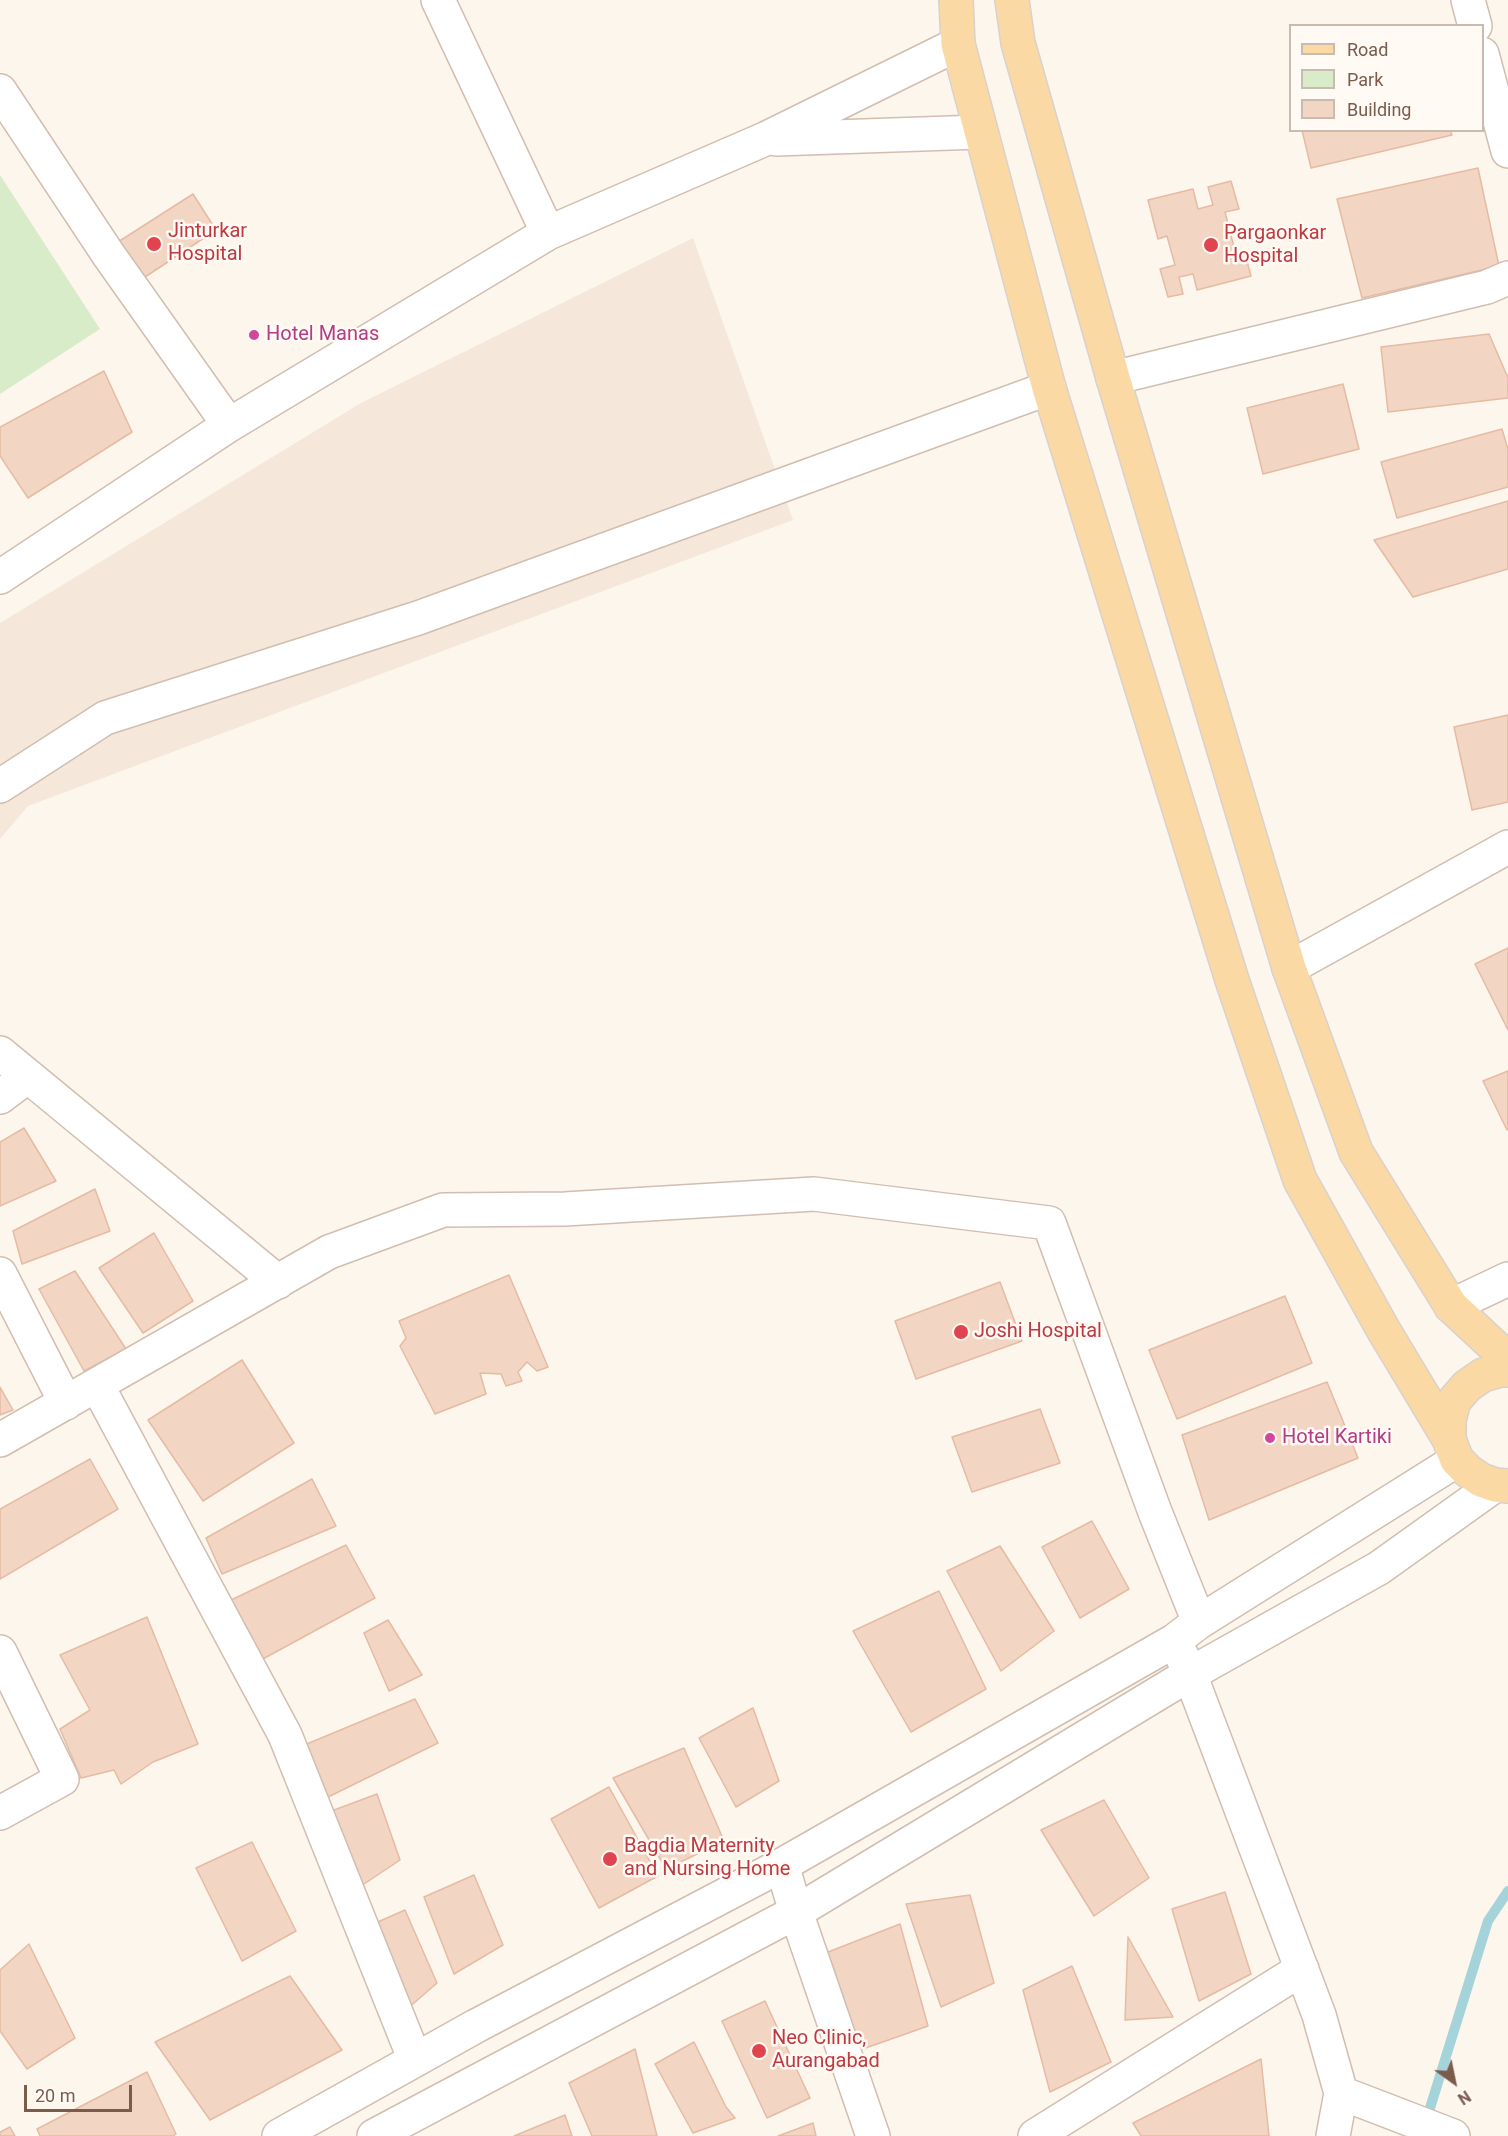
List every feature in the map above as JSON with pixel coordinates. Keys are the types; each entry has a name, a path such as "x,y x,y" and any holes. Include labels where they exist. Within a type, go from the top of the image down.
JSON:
{"main road":[{"path":"956,0 958,44 1048,388 1232,980 1300,1180 1384,1330 1468,1472 1481,1480 1502,1485"},
{"path":"1012,0 1018,43 1113,378 1288,968 1356,1152 1451,1306 1508,1359"},
{"path":"1453,1449 1449,1420 1455,1401 1467,1386 1483,1375 1508,1370"}],"street":[{"path":"438,0 548,233"},
{"path":"1468,0 1474,24"},
{"path":"0,577 229,425 548,233 765,139 958,44"},
{"path":"1484,62 1508,152"},
{"path":"0,91 108,254 229,425"},
{"path":"765,139 980,132"},
{"path":"1113,378 1487,287 1508,278"},
{"path":"0,786 105,718 418,618 1048,388"},
{"path":"1288,968 1508,847"},
{"path":"0,1053 278,1282"},
{"path":"0,1097 28,1076"},
{"path":"0,1440 329,1252 443,1210 566,1209 814,1194 1049,1223 1155,1512 1187,1631 1190,1674 1319,2015 1341,2093 1333,2136"},
{"path":"0,1274 66,1403"},
{"path":"1451,1306 1508,1279"},
{"path":"97,1385 285,1735 416,2060"},
{"path":"279,2136 416,2060 782,1865 1187,1631 1453,1449"},
{"path":"386,2133 796,1912 1190,1674 1379,1568 1502,1485"},
{"path":"0,1652 62,1779 0,1813"},
{"path":"782,1865 873,2136"},
{"path":"1035,2136 1302,1970"},
{"path":"1341,2093 1453,2136"}],"shaded area":[{"path":"693,238 793,520 28,806 0,839 0,623 361,403"}],"green space":[{"path":"0,175 100,329 0,394"}],"building":[{"path":"1302,132 1451,132 1452,135 1311,168"},
{"path":"1478,168 1499,266 1362,298 1337,199"},
{"path":"1231,181 1239,209 1225,212 1236,255 1245,254 1251,276 1197,290 1193,274 1179,277 1183,294 1168,297 1160,269 1175,265 1167,236 1158,239 1148,200 1193,189 1198,209 1213,205 1208,187"},
{"path":"193,194 216,230 142,279 118,242"},
{"path":"1489,334 1508,378 1508,398 1388,412 1381,347"},
{"path":"104,371 132,432 28,498 0,456 0,427"},
{"path":"1343,384 1359,449 1263,474 1247,408"},
{"path":"1502,429 1508,449 1508,487 1397,518 1381,462"},
{"path":"1508,501 1508,569 1413,597 1374,540"},
{"path":"1508,715 1508,802 1472,810 1454,727"},
{"path":"1508,948 1508,1030 1475,964"},
{"path":"1508,1071 1508,1129 1507,1130 1483,1081"},
{"path":"24,1128 56,1181 0,1206 0,1142"},
{"path":"95,1189 110,1231 22,1264 13,1231"},
{"path":"154,1233 193,1301 143,1333 99,1268"},
{"path":"75,1271 126,1349 84,1371 39,1289"},
{"path":"509,1275 548,1367 537,1371 527,1362 518,1372 522,1381 506,1386 501,1374 480,1373 486,1394 435,1414 400,1346 406,1338 399,1321"},
{"path":"1000,1282 1022,1341 916,1379 895,1321"},
{"path":"1285,1296 1312,1363 1177,1419 1149,1350"},
{"path":"242,1360 294,1443 203,1501 148,1420"},
{"path":"1327,1382 1358,1458 1209,1520 1182,1435"},
{"path":"0,1387 13,1410 0,1415"},
{"path":"1040,1409 1060,1463 972,1492 952,1437"},
{"path":"90,1459 118,1509 0,1579 0,1509"},
{"path":"312,1479 336,1526 222,1574 206,1538"},
{"path":"1092,1521 1129,1589 1080,1618 1042,1547"},
{"path":"346,1545 375,1598 261,1660 229,1601"},
{"path":"1000,1546 1054,1631 1001,1671 947,1571"},
{"path":"939,1591 986,1689 911,1732 853,1631"},
{"path":"147,1617 198,1744 153,1762 121,1784 114,1770 81,1778 60,1729 90,1710 60,1655"},
{"path":"388,1620 422,1675 389,1691 364,1633"},
{"path":"415,1699 438,1743 324,1799 302,1746"},
{"path":"753,1708 779,1781 736,1807 699,1738"},
{"path":"684,1748 724,1841 666,1869 613,1778"},
{"path":"609,1787 658,1876 599,1908 551,1819"},
{"path":"377,1794 400,1860 349,1894 318,1816"},
{"path":"1104,1800 1149,1878 1094,1916 1041,1830"},
{"path":"252,1842 296,1931 242,1961 196,1868"},
{"path":"474,1875 503,1945 454,1974 424,1897"},
{"path":"1225,1892 1251,1974 1199,2001 1172,1909"},
{"path":"970,1895 994,1983 941,2007 906,1904"},
{"path":"405,1910 437,1983 406,2010 371,1925"},
{"path":"900,1924 928,2026 860,2050 828,1952"},
{"path":"1128,1937 1173,2017 1125,2020"},
{"path":"29,1944 75,2038 27,2069 0,2031 0,1970"},
{"path":"1072,1966 1111,2062 1050,2092 1023,1990"},
{"path":"290,1976 342,2050 210,2120 155,2042"},
{"path":"765,2001 810,2098 767,2118 722,2021"},
{"path":"694,2042 726,2107 735,2118 693,2133 655,2064"},
{"path":"635,2049 657,2136 592,2136 569,2083"},
{"path":"1261,2059 1269,2136 1141,2136 1133,2123"},
{"path":"147,2072 176,2134 173,2136 40,2136 37,2129"},
{"path":"565,2115 572,2136 514,2136"},
{"path":"813,2123 816,2136 778,2136"},
{"path":"10,2127 15,2136 0,2136 0,2132"}],"waterway":[{"path":"1426,2121 1488,1921 1508,1891"}],"place":[{"name":"Jinturkar Hospital","path":"154,244"},
{"name":"Pargaonkar Hospital","path":"1211,245"},
{"name":"Hotel Manas","path":"254,335"},
{"name":"Joshi Hospital","path":"961,1332"},
{"name":"Hotel Kartiki","path":"1270,1438"},
{"name":"Bagdia Maternity and Nursing Home","path":"610,1859"},
{"name":"Neo Clinic, Aurangabad","path":"759,2051"}]}
